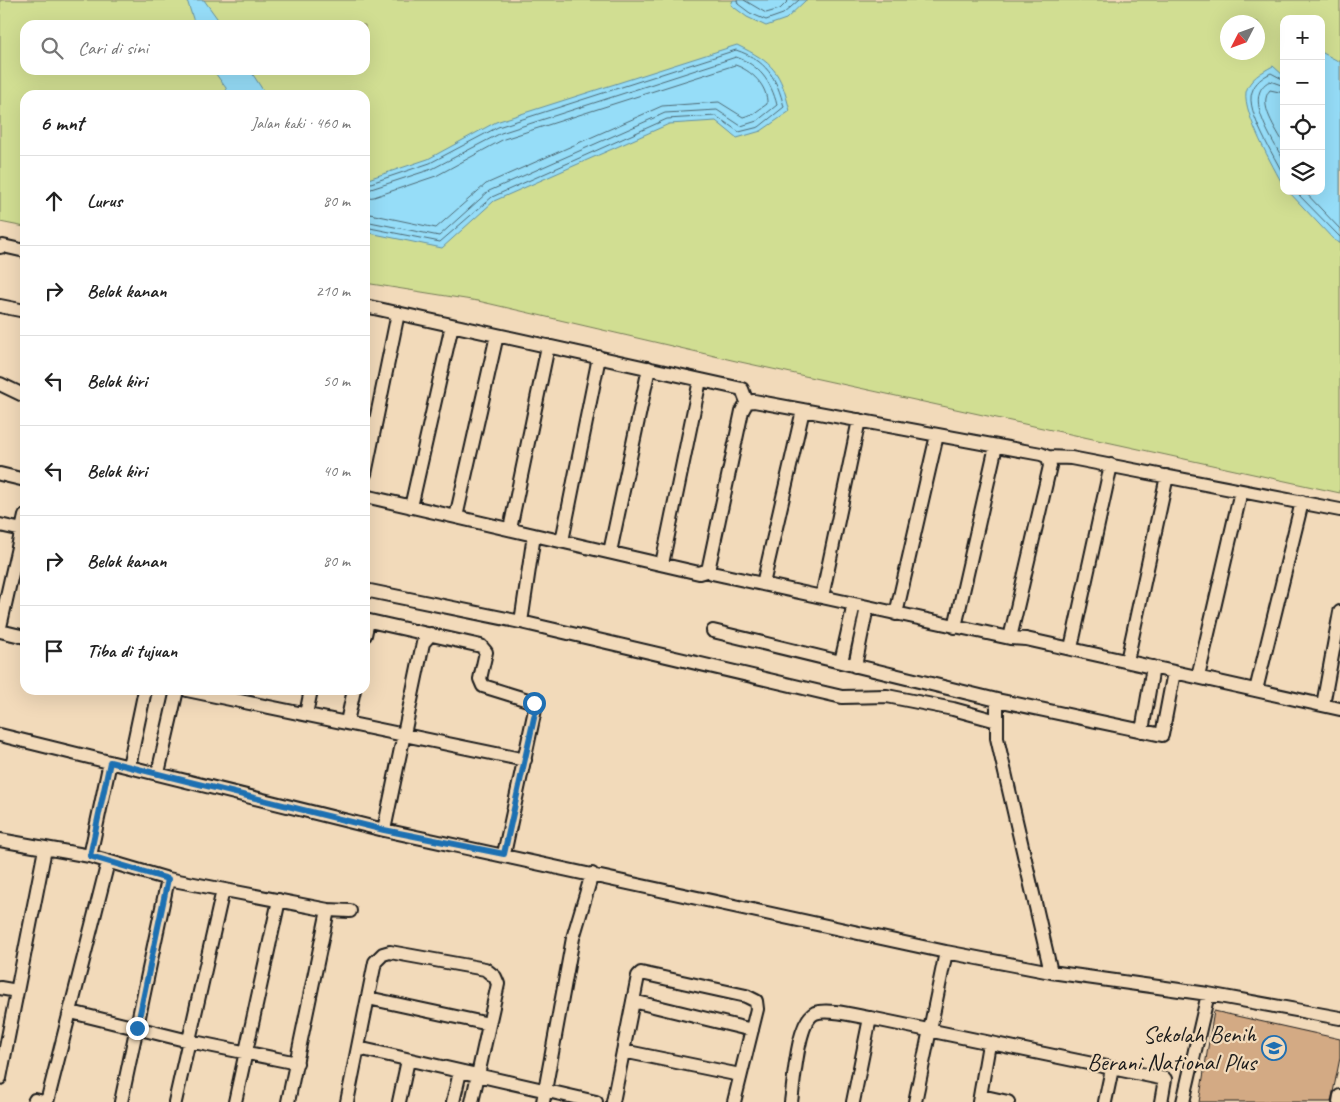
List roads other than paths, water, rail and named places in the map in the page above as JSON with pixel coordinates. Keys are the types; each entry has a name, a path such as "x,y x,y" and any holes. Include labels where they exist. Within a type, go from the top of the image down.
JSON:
{"street":[{"path":"0,247 20,250"},
{"path":"0,306 20,310"},
{"path":"370,307 742,389 747,402"},
{"path":"370,450 398,313"},
{"path":"411,507 452,325"},
{"path":"456,517 497,335"},
{"path":"510,529 548,346"},
{"path":"562,541 599,357"},
{"path":"610,552 649,368"},
{"path":"662,564 700,380"},
{"path":"0,384 20,394"},
{"path":"747,402 937,434 1048,457 1071,458 1111,465 1340,510"},
{"path":"709,570 742,411 747,402"},
{"path":"763,584 803,410"},
{"path":"822,597 859,420"},
{"path":"896,614 937,434"},
{"path":"956,627 996,446"},
{"path":"1010,638 1050,466 1048,457"},
{"path":"1070,648 1111,465"},
{"path":"0,474 20,479"},
{"path":"1127,661 1167,476"},
{"path":"1198,677 1241,491"},
{"path":"370,497 700,573 709,570"},
{"path":"1256,690 1302,502"},
{"path":"0,525 20,530"},
{"path":"521,622 534,535"},
{"path":"20,536 5,580 0,629 20,635"},
{"path":"709,570 712,573 896,614 1010,638 1026,639 1070,648 1340,709"},
{"path":"370,591 521,622 842,697 887,696 953,709 997,721"},
{"path":"841,662 854,604"},
{"path":"855,666 867,607"},
{"path":"1323,705 1340,612"},
{"path":"370,621 484,648 486,652 480,679 483,686 532,701 536,705 504,854"},
{"path":"713,631 997,700 1162,735 1174,672"},
{"path":"384,830 423,643 431,634"},
{"path":"1142,731 1153,667"},
{"path":"129,766 144,695"},
{"path":"158,773 176,695"},
{"path":"306,714 310,695"},
{"path":"347,722 353,695"},
{"path":"249,696 306,714 525,760"},
{"path":"997,700 997,738 1051,972"},
{"path":"0,735 384,830 504,854 946,952 1051,972 1208,994 1340,1018"},
{"path":"90,856 110,762"},
{"path":"0,840 90,856 168,879 328,910 350,911"},
{"path":"0,1078 45,848"},
{"path":"34,1102 34,1100 45,1102 71,1012 108,862"},
{"path":"544,1097 573,938 592,874"},
{"path":"121,1102 168,879"},
{"path":"175,1102 223,890"},
{"path":"235,1102 279,900"},
{"path":"288,1102 328,910"},
{"path":"347,1102 375,962 383,954 390,952 484,969 495,977 498,984 472,1102"},
{"path":"915,1102 946,952"},
{"path":"613,1102 638,976 641,973 746,996 756,1001 757,1010 734,1102"},
{"path":"0,988 17,991"},
{"path":"1183,1102 1208,994"},
{"path":"368,998 489,1024"},
{"path":"633,1001 752,1030"},
{"path":"71,1012 189,1041 297,1063"},
{"path":"791,1102 801,1038 807,1021 815,1013 828,1012 870,1018 1165,1079 1161,1102"},
{"path":"853,1102 870,1018"},
{"path":"989,1044 980,1099 1008,1102"},
{"path":"358,1048 478,1076 544,1097 596,1102"},
{"path":"623,1051 740,1075"},
{"path":"399,1102 408,1060"},
{"path":"1105,1102 1112,1069"},
{"path":"453,1102 460,1072"}],"water":[{"path":"187,0 204,0 218,20 193,20"},
{"path":"733,0 806,0 786,19 766,26 747,17 731,5"},
{"path":"737,45 759,57 774,70 783,86 790,111 761,131 737,138 716,121 669,124 494,201 442,248 370,233 370,178 428,159 496,122"},
{"path":"1325,54 1340,62 1340,243 1334,240 1292,195 1325,195"},
{"path":"1273,66 1280,72 1280,179 1260,140 1246,102 1248,87 1260,73"},
{"path":"217,75 253,75 263,90 226,90"}],"place":[{"name":"Sekolah Benih Berani National Plus","path":"1274,1048"}]}
